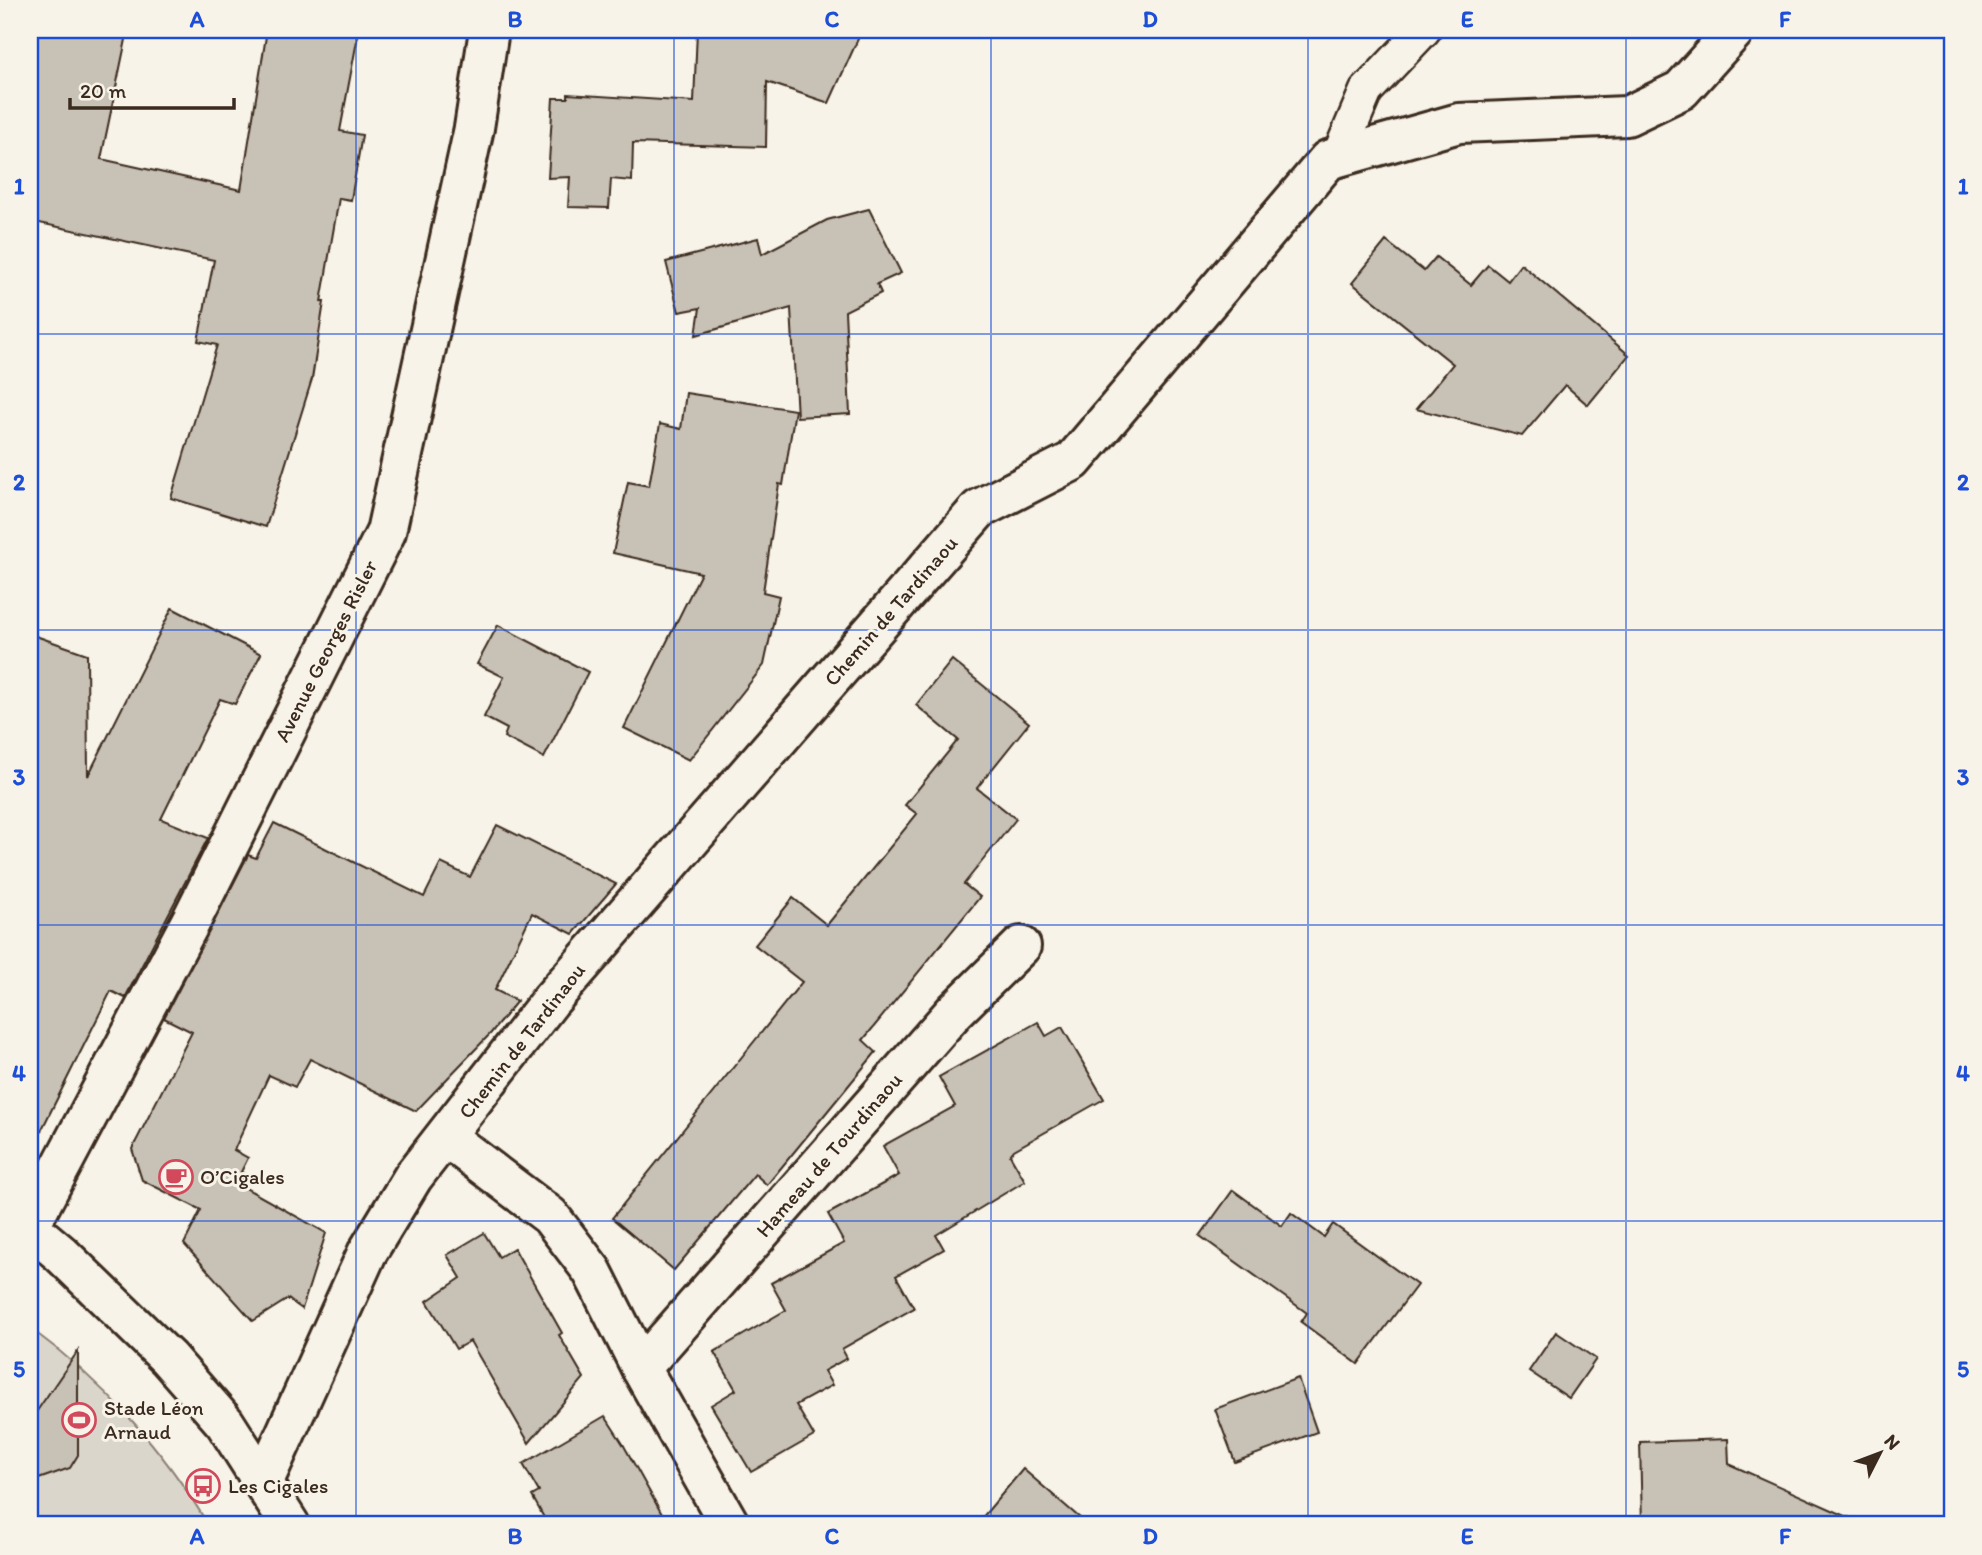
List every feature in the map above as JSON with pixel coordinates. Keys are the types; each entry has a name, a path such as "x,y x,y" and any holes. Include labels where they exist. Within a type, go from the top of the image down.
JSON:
{"street":[{"name":"Avenue Georges Risler","path":"30,1227 191,921 386,532 474,128 489,30"},
{"name":"Chemin de Tardinaou","path":"264,1480 367,1252 413,1177 550,1001 979,509 1073,461 1328,160 1459,123 1627,116 1681,90 1735,30"},
{"name":"Hameau de Tourdinaou","path":"641,1368 954,1012 1021,946"},
{"path":"446,1137 550,1216 592,1271 641,1368 730,1525"},
{"path":"30,1227 169,1358 225,1423 264,1480 290,1525"}],"lane":[{"path":"1338,157 1366,91 1424,30"}],"shaded area":[{"name":"Stade Léon Arnaud","path":"30,1328 82,1370 129,1418 172,1469 208,1525 30,1525"}],"building":[{"path":"30,30 128,30 101,159 241,190 267,30 359,30 340,131 362,135 351,200 339,198 321,302 324,302 312,379 266,527 171,498 217,345 198,341 214,260 30,221"},
{"path":"697,30 862,30 829,103 767,82 766,147 633,143 632,181 611,179 609,208 568,207 570,177 548,178 553,98 568,98 568,94 694,102"},
{"path":"869,209 901,273 877,284 881,293 845,311 850,414 797,417 791,308 696,335 700,308 679,312 666,262 758,238 762,254 827,220"},
{"path":"1386,241 1424,271 1436,257 1471,285 1488,265 1508,281 1521,264 1629,355 1588,405 1565,385 1522,436 1416,409 1453,364 1352,283"},
{"path":"686,393 795,410 783,485 779,484 763,592 779,596 764,665 689,760 624,728 701,573 613,553 628,482 649,486 660,424 681,429"},
{"path":"172,608 261,654 235,704 220,699 161,819 208,838 125,998 111,991 30,1153 30,634 87,654 88,776"},
{"path":"498,625 588,672 544,758 504,737 507,729 484,717 504,677 477,664"},
{"path":"952,660 1029,723 977,788 1016,819 964,884 980,897 863,1040 876,1052 767,1185 755,1174 674,1270 612,1218 802,982 755,945 793,898 827,925 917,814 905,805 958,740 916,705"},
{"path":"274,823 424,897 441,863 470,877 497,825 616,884 573,934 532,913 495,990 517,1001 491,1033 416,1111 310,1059 295,1087 269,1075 234,1150 248,1158 241,1172 247,1176 242,1186 326,1233 302,1309 288,1299 253,1321 184,1244 201,1210 142,1180 132,1149 192,1032 164,1018 248,855 256,858"},
{"path":"1038,1022 1046,1036 1062,1027 1104,1099 1014,1150 1010,1155 1025,1181 936,1235 944,1249 896,1276 914,1308 842,1349 847,1358 824,1371 832,1385 796,1405 814,1436 751,1472 711,1405 736,1390 714,1352 786,1310 771,1283 844,1243 828,1214 899,1175 883,1146 955,1106 939,1077"},
{"path":"1233,1190 1282,1226 1291,1213 1324,1237 1333,1224 1417,1285 1358,1364 1301,1322 1307,1313 1200,1236"},
{"path":"484,1233 499,1257 514,1248 584,1378 529,1443 470,1341 456,1349 427,1301 461,1278 447,1255"},
{"path":"1556,1332 1596,1359 1569,1398 1529,1371"},
{"path":"78,1351 78,1455 70,1468 30,1482 30,1421"},
{"path":"1298,1378 1317,1432 1235,1462 1215,1409"},
{"path":"605,1416 668,1525 548,1525 532,1496 539,1492 523,1464"},
{"path":"1728,1439 1729,1464 1866,1525 1642,1525 1640,1442"},
{"path":"1023,1469 1088,1525 976,1525"}],"place":[{"name":"O’Cigales","path":"176,1177"},
{"name":"Stade Léon Arnaud","path":"79,1420"},
{"name":"Les Cigales","path":"203,1486"}]}
